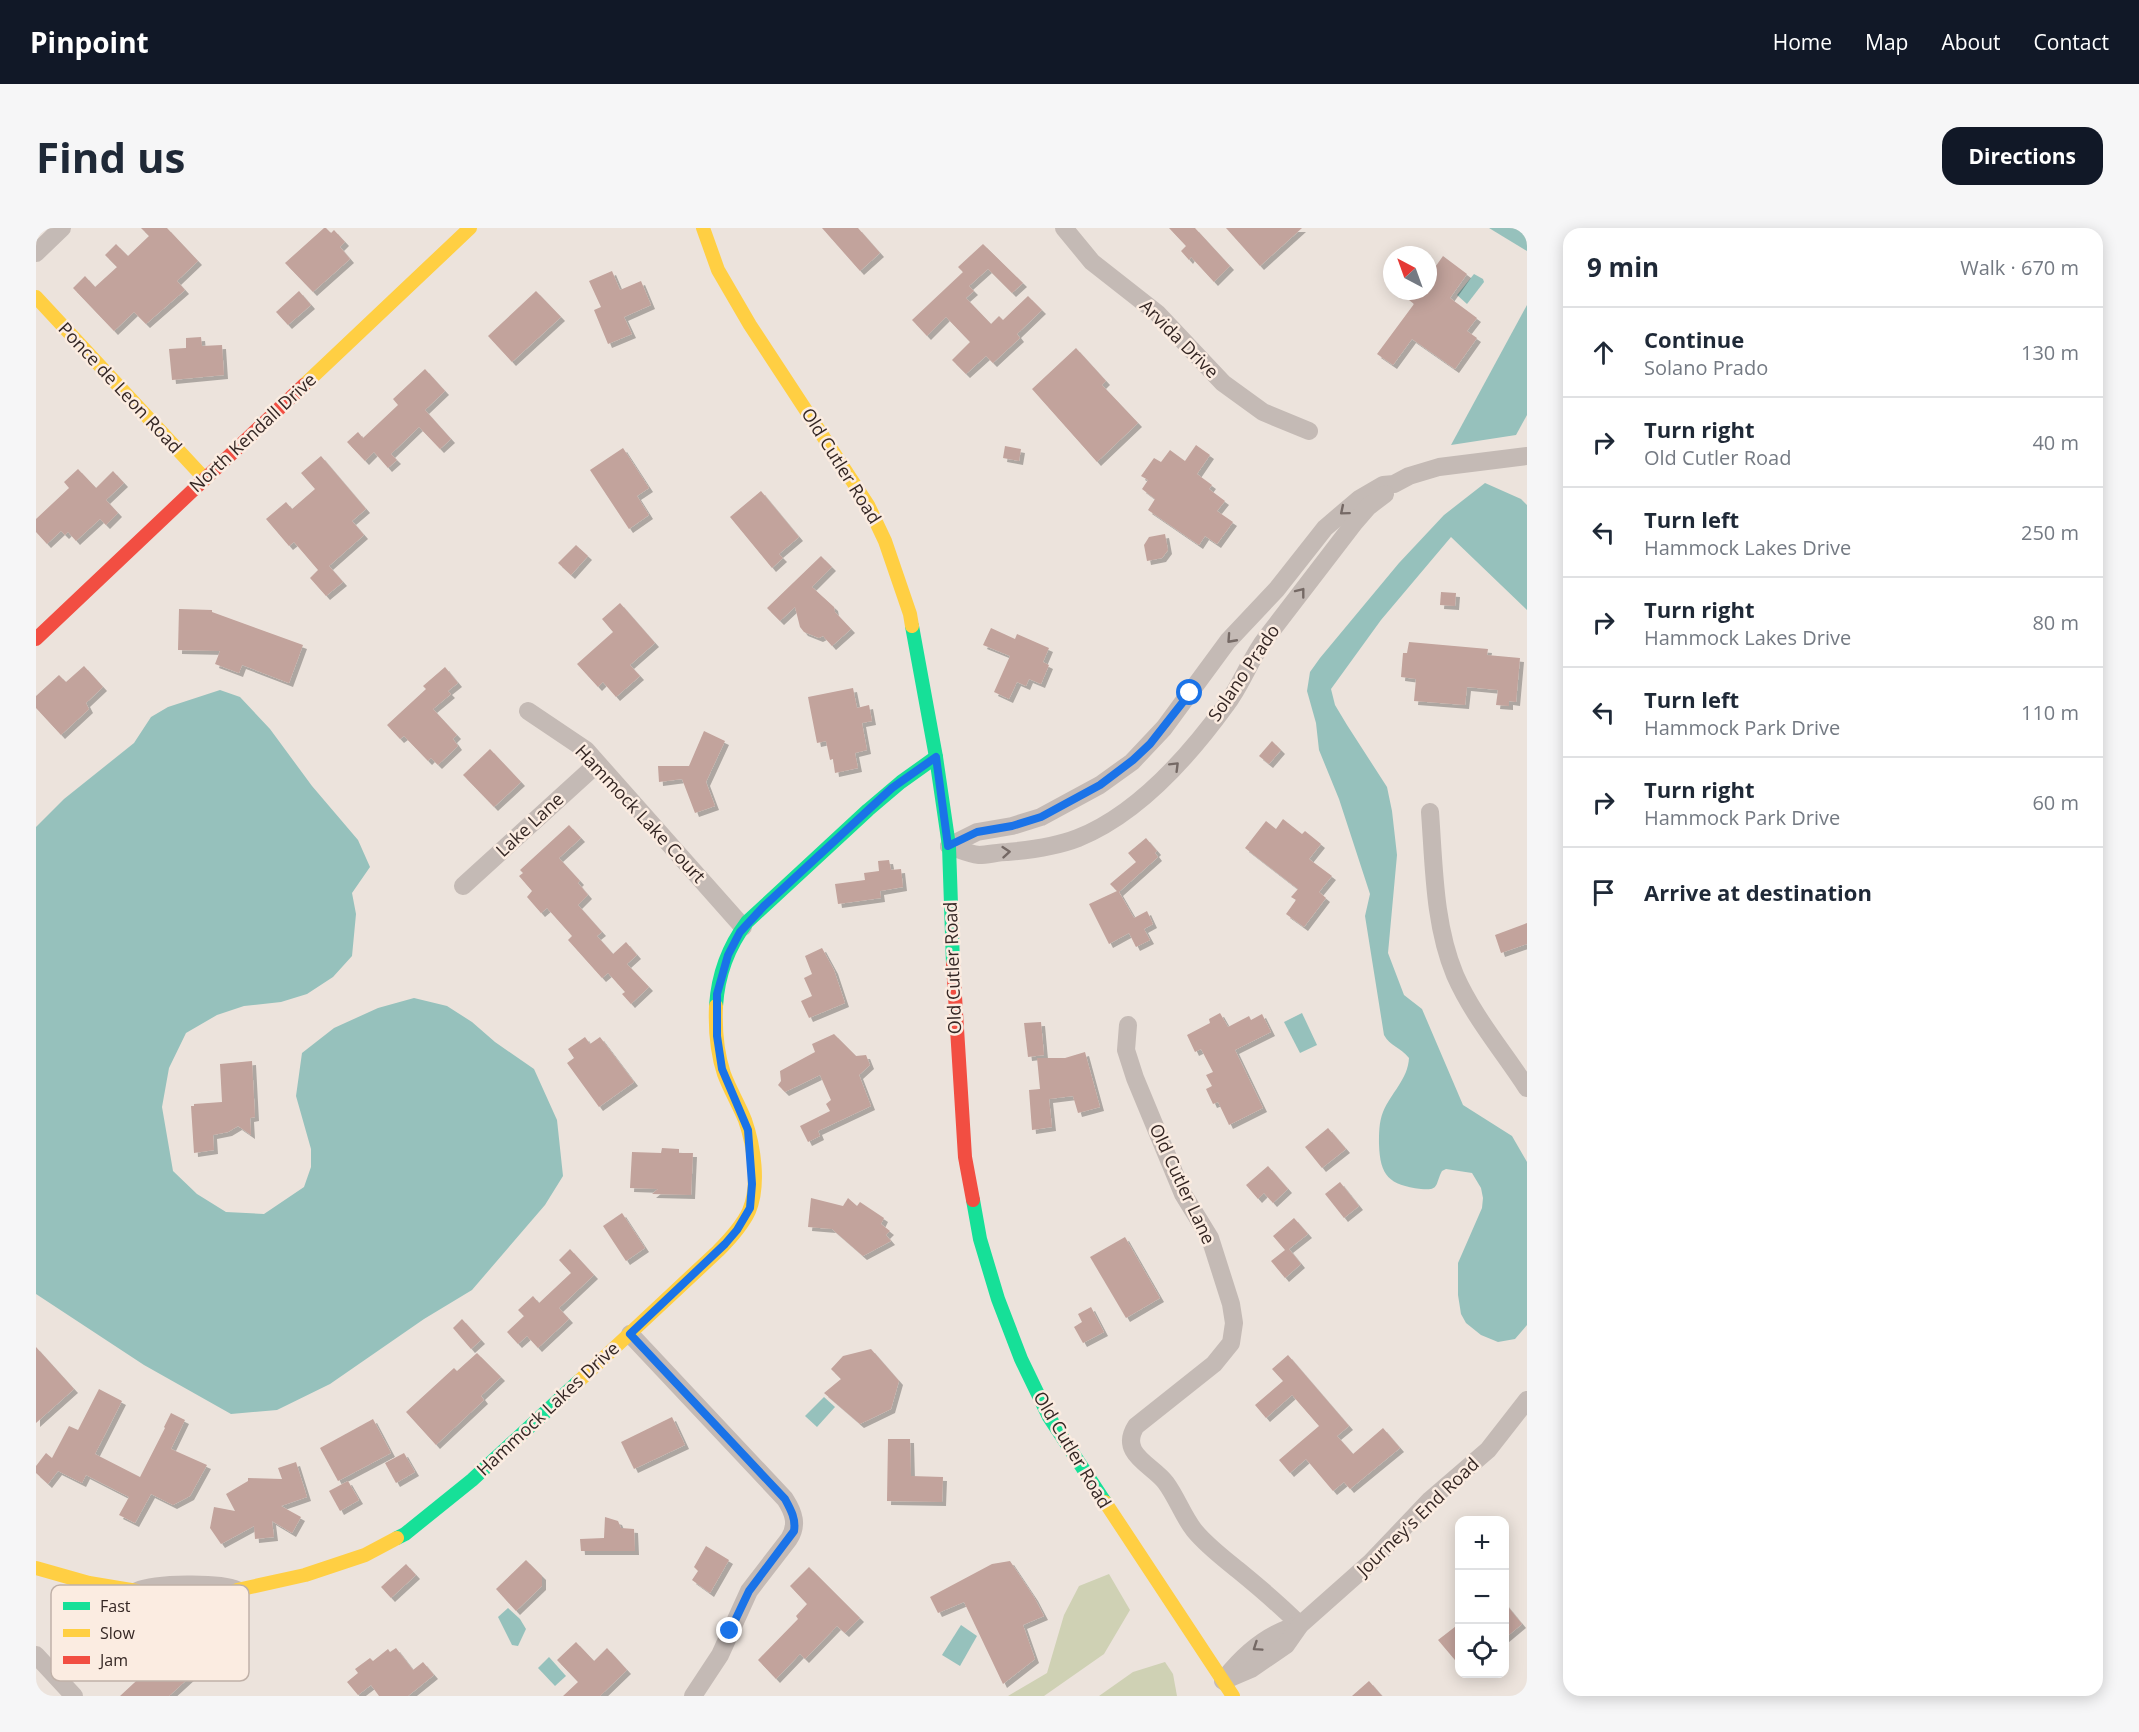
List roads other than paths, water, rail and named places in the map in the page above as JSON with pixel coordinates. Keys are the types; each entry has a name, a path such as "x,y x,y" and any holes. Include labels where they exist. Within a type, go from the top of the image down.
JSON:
{"street":[{"path":"36,253 62,228"},
{"name":"North Kendall Drive","path":"36,639 470,228"},
{"name":"Old Cutler Road","path":"703,228 718,270 750,325 868,505 885,541 910,614 936,757 948,846 954,1006 965,1157 980,1239 998,1299 1021,1359 1049,1417 1228,1688"},
{"name":"Arvida Drive","path":"1064,228 1092,262 1157,313 1223,383 1263,412 1309,431"},
{"name":"Ponce de Leon Road","path":"36,297 205,479"},
{"name":"Solano Prado","path":"948,846 977,832 1012,826 1041,817 1091,791 1131,762 1164,728 1228,641 1267,601 1325,528 1371,491 1440,467 1527,456"},
{"name":"Solano Prado","path":"948,846 980,855 1023,851 1065,842 1119,816 1190,752 1227,704 1257,649 1364,512 1387,493 1394,484"},
{"path":"1325,528 1340,542"},
{"path":"1267,601 1283,615"},
{"name":"Hammock Lake Court","path":"528,711 586,750 743,927"},
{"name":"Hammock Lakes Drive","path":"249,1588 282,1582 320,1571 365,1555 405,1534 472,1480 630,1334 737,1230 750,1208 752,1184 750,1143 745,1120 722,1069 717,1036 717,994 730,948 743,927 764,906 892,788 936,757"},
{"path":"1131,762 1152,788"},
{"name":"Lake Lane","path":"463,886 597,764"},
{"path":"1430,812 1437,898 1450,962 1470,1003 1527,1088"},
{"name":"Old Cutler Lane","path":"1128,1025 1126,1050 1135,1078 1184,1194 1210,1238 1231,1304 1234,1323 1230,1343 1224,1353 1196,1380 1136,1425 1132,1432 1132,1446 1135,1454 1168,1484 1195,1531 1215,1551 1279,1604 1299,1625"},
{"path":"630,1334 785,1499 795,1523 794,1531 789,1539 744,1600 720,1655 693,1696"},
{"name":"Journey's End Road","path":"1228,1688 1286,1645 1299,1625 1371,1562 1430,1500 1488,1450 1527,1400"},
{"name":"Hammock Lakes Drive","path":"36,1568 101,1585"},
{"path":"36,1655 51,1671"},
{"path":"60,1681 74,1696"}],"water":[{"path":"1489,228 1527,228 1527,251"},
{"path":"1474,274 1484,282 1467,304 1457,295"},
{"path":"1527,305 1527,415 1516,435 1451,445"},
{"path":"1485,483 1521,499 1527,505 1527,610 1451,537 1381,620 1331,689 1335,705 1387,787 1397,855 1388,953 1404,995 1422,1009 1463,1105 1512,1136 1527,1162 1527,1325 1515,1339 1498,1342 1481,1335 1466,1323 1461,1314 1458,1295 1458,1263 1482,1208 1481,1188 1472,1173 1446,1169 1442,1171 1434,1188 1421,1189 1401,1185 1394,1181 1388,1177 1381,1164 1379,1140 1382,1116 1386,1105 1406,1073 1409,1058 1384,1035 1365,916 1370,894 1339,799 1319,750 1316,723 1307,691 1310,672 1320,658 1399,563 1444,515"},
{"path":"220,690 240,697 270,729 312,786 358,840 370,867 352,893 356,914 352,956 333,977 307,994 281,1002 244,1006 217,1015 186,1033 169,1068 162,1107 173,1171 197,1194 226,1212 264,1214 304,1187 311,1167 311,1149 296,1096 302,1053 334,1028 378,1008 414,998 447,1006 534,1069 557,1120 563,1176 545,1205 472,1290 424,1319 330,1384 277,1410 231,1414 144,1365 36,1294 36,827 64,799 134,743 151,717 168,707"},
{"path":"1302,1013 1317,1045 1300,1053 1284,1022"},
{"path":"824,1397 835,1407 817,1427 805,1416"},
{"path":"508,1608 520,1619 526,1629 518,1646 512,1645 498,1617"},
{"path":"961,1625 977,1636 960,1666 942,1655"},
{"path":"549,1657 566,1676 555,1686 538,1668"}]}
